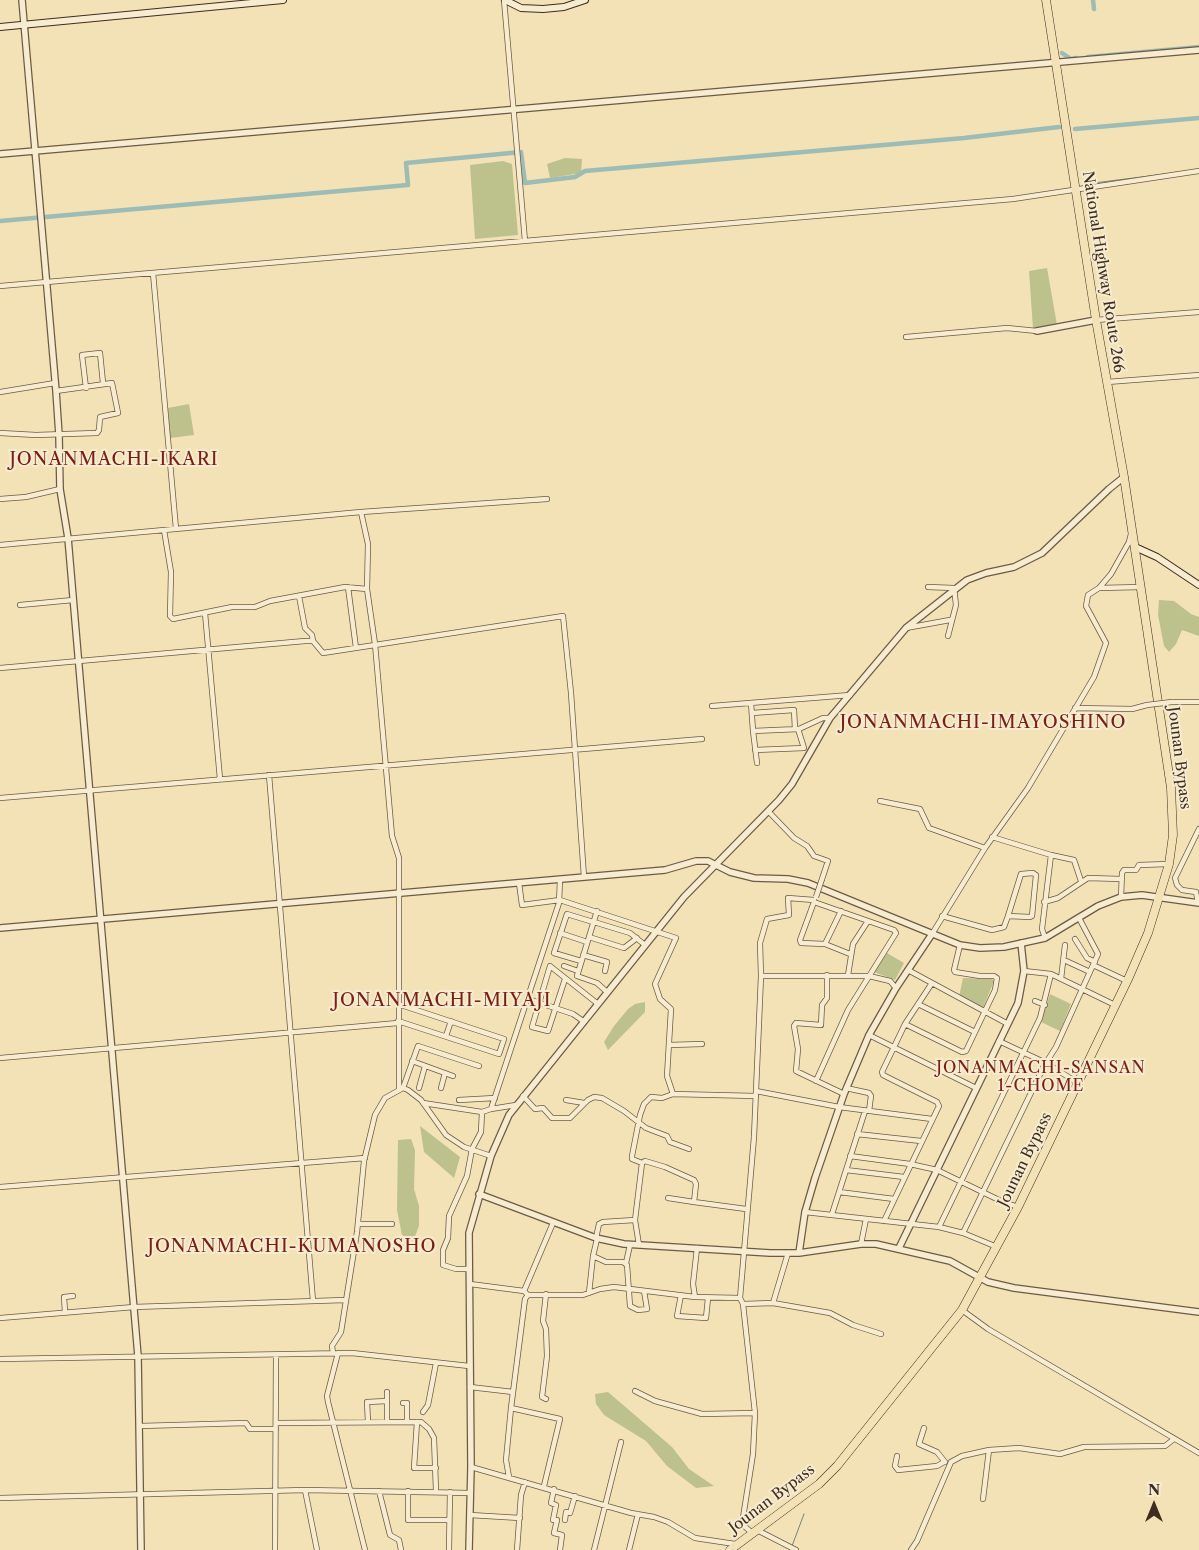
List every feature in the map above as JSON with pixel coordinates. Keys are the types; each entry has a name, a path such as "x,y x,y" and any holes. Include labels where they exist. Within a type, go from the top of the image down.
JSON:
{"highway":[{"name":"National Highway Route 266","path":"1046,0 1096,320 1135,547"},
{"name":"Jounan Bypass","path":"733,1547 819,1484 837,1466 962,1310 1018,1207 1127,981 1148,933 1169,864 1172,835 1171,788 1135,547"}],"main road":[{"path":"0,27 283,0"},
{"path":"504,0 521,8 543,9 564,8 585,0"},
{"path":"1135,547 1156,557 1199,586"}],"street":[{"path":"22,0 60,435 60,489 68,538 138,1356 141,1550"},
{"path":"504,0 525,241"},
{"path":"0,154 1055,64 1199,50"},
{"path":"0,286 1013,199 1199,171"},
{"path":"152,273 176,529"},
{"path":"906,338 1007,328 1037,331 1096,320 1199,312"},
{"path":"86,388 82,355 100,353 104,383"},
{"path":"1107,382 1199,374"},
{"path":"0,392 7,393 55,383"},
{"path":"0,433 60,435 97,433 100,417 118,413 113,384 104,383 86,388 56,391"},
{"path":"469,1550 471,1467 469,1233 491,1156 503,1127 516,1105 657,931 715,864 792,784 830,718 906,628 954,588 967,580 986,573 1014,567 1042,553 1109,489 1124,478"},
{"path":"0,499 26,498 60,489"},
{"path":"0,545 361,512 547,498"},
{"path":"361,512 368,544 366,589 375,644 392,836 399,858 398,1022 401,1089"},
{"path":"1099,588 1111,574 1129,542 1132,529"},
{"path":"164,530 171,572 171,618 232,607 255,607 270,601 348,587 366,589"},
{"path":"348,587 356,648"},
{"path":"928,587 954,588"},
{"path":"799,1253 806,1212 839,1107 869,1035 896,988 975,867 992,837 1028,788 1094,677 1106,647 1105,639 1086,606 1092,591 1099,588 1140,587"},
{"path":"948,636 950,620 956,605 954,588"},
{"path":"300,596 305,628 312,635 323,653 563,616 576,750 584,877"},
{"path":"20,605 73,600"},
{"path":"206,613 220,779"},
{"path":"906,628 950,620"},
{"path":"0,668 314,641"},
{"path":"712,706 851,695"},
{"path":"1075,708 1132,709 1146,705 1172,702 1199,702"},
{"path":"751,703 757,763"},
{"path":"752,713 794,710 797,729 804,748 755,750"},
{"path":"753,731 797,729 823,718 830,718"},
{"path":"0,798 702,739"},
{"path":"269,775 313,1301"},
{"path":"880,801 920,809 929,828 985,848"},
{"path":"768,811 794,838 807,846 814,856 828,861 800,940 802,943 825,944 850,954"},
{"path":"0,928 665,870 696,861 715,864 738,874 795,880 821,887 960,945 991,948 1045,938 1098,906 1121,897 1142,895 1199,903 1196,892 1182,890 1175,878 1199,829"},
{"path":"992,837 1051,856 1074,860 1081,881"},
{"path":"1045,938 1042,929 1051,856"},
{"path":"1121,897 1121,880 1124,870 1136,870 1139,865 1169,864"},
{"path":"942,916 992,930 1004,927 1021,874 1034,873 1036,876 1032,916 1008,916"},
{"path":"1044,902 1058,898 1081,881 1096,878 1121,880"},
{"path":"491,1109 560,900 560,879"},
{"path":"519,883 522,904 560,900 676,938 655,984 660,999 671,1009 668,1030 670,1045 668,1076 673,1094"},
{"path":"791,1548 742,1524 753,1454 755,1413 743,1304 740,1298 746,1209 751,1179 756,1094 761,976 760,943 767,919 790,914 788,898 815,899 841,911 894,930 896,933 835,1035 816,1081"},
{"path":"597,911 577,976 597,983 607,992"},
{"path":"825,944 841,911"},
{"path":"581,961 554,953 567,914 637,938 645,945"},
{"path":"963,1233 1094,964 1098,952 1079,918"},
{"path":"848,975 850,954 868,921"},
{"path":"560,933 624,948 637,938"},
{"path":"1075,938 1094,964 1127,981"},
{"path":"898,1248 1008,1024 1022,990 1024,971 1021,943"},
{"path":"905,1024 962,1052 966,1051 995,990 997,978 994,976 955,972 960,945"},
{"path":"1061,979 1065,945"},
{"path":"583,955 607,962 605,971"},
{"path":"1064,960 1090,972"},
{"path":"565,979 548,1031 532,1027 550,966 598,1004"},
{"path":"564,966 578,970"},
{"path":"908,970 1008,1024"},
{"path":"1024,971 1051,974 1115,1005"},
{"path":"761,976 827,974 869,976 890,981 896,988"},
{"path":"827,974 827,998 822,1005 821,1025 796,1023 794,1026 798,1049 796,1071 816,1081 845,1091 869,1092 872,1096 857,1134 832,1214"},
{"path":"939,1227 1045,1005 1051,974"},
{"path":"884,1221 939,1106 937,1102 883,1075 893,1047 905,1024 932,983"},
{"path":"528,999 573,1014 584,1021"},
{"path":"1036,1001 1045,1005"},
{"path":"0,1058 398,1022 499,1054 504,1039 398,1004"},
{"path":"918,1004 975,1032"},
{"path":"446,1036 451,1021"},
{"path":"869,1035 976,1088"},
{"path":"999,1041 1046,1063 1078,1083"},
{"path":"670,1045 702,1044"},
{"path":"365,1550 352,1490 327,1396 335,1353 332,1346 341,1332 358,1224 365,1158 375,1115 385,1098 401,1089 418,1046 479,1066"},
{"path":"412,1061 453,1076"},
{"path":"419,1088 425,1066"},
{"path":"441,1088 445,1072"},
{"path":"401,1089 413,1092 446,1135 464,1147 491,1156"},
{"path":"694,1202 696,1184 694,1180 665,1167 645,1161 642,1163 632,1158 644,1104 648,1100 673,1094 756,1094 932,1120"},
{"path":"523,1096 535,1109 543,1108 552,1118 570,1118 584,1103 594,1097 602,1098 624,1111 639,1124 667,1136 670,1142 689,1150"},
{"path":"459,1100 494,1098"},
{"path":"474,1099 474,1110"},
{"path":"566,1100 584,1103"},
{"path":"423,1103 482,1112 516,1105"},
{"path":"469,1269 456,1270 443,1265 443,1250 448,1238 448,1216 468,1176 472,1149 481,1132 482,1112"},
{"path":"857,1134 921,1141"},
{"path":"850,1156 910,1164 937,1170 1018,1207"},
{"path":"0,1187 365,1158"},
{"path":"639,1245 635,1220 642,1163"},
{"path":"846,1170 904,1177"},
{"path":"839,1192 894,1199"},
{"path":"479,1194 596,1238 630,1245 788,1253 861,1244 898,1248 950,1261 988,1282 1037,1292 1199,1312"},
{"path":"668,1198 746,1209"},
{"path":"806,1212 939,1227 963,1233 997,1247"},
{"path":"861,1244 866,1219"},
{"path":"589,1293 599,1224 603,1222 635,1220"},
{"path":"509,1477 506,1460 526,1293 553,1223"},
{"path":"358,1224 392,1224"},
{"path":"630,1245 626,1263 630,1306 638,1310 647,1309 644,1291"},
{"path":"694,1297 693,1284 697,1248"},
{"path":"773,1303 788,1253"},
{"path":"593,1256 606,1262 626,1263"},
{"path":"470,1284 526,1293 583,1295 608,1288 694,1297 740,1298"},
{"path":"546,1294 543,1321 546,1329 547,1356 542,1397 546,1400"},
{"path":"65,1312 64,1296 72,1296"},
{"path":"681,1296 677,1316 706,1318 708,1298"},
{"path":"0,1318 134,1307 345,1300"},
{"path":"743,1304 773,1303 830,1313 853,1325 881,1334"},
{"path":"962,1310 988,1329 1199,1453"},
{"path":"0,1359 335,1353 469,1366"},
{"path":"275,1550 276,1355"},
{"path":"424,1412 428,1405 436,1363"},
{"path":"470,1387 513,1392"},
{"path":"635,1391 655,1400 702,1414 755,1413"},
{"path":"387,1392 387,1422"},
{"path":"368,1422 367,1402 387,1401"},
{"path":"403,1403 407,1403 407,1422"},
{"path":"511,1408 560,1419 544,1486"},
{"path":"417,1422 414,1468 436,1468"},
{"path":"276,1423 421,1422 430,1429 434,1438 436,1491"},
{"path":"140,1426 246,1423 250,1429 276,1429"},
{"path":"924,1428 919,1444 937,1452 944,1462"},
{"path":"897,1456 895,1466 898,1470 937,1466 962,1456 989,1450 1027,1448 1060,1454 1084,1447 1165,1446 1174,1439"},
{"path":"594,1550 621,1442"},
{"path":"1191,1448 1199,1448"},
{"path":"983,1499 989,1450"},
{"path":"911,1550 917,1541 951,1462"},
{"path":"471,1467 668,1522 694,1538 733,1547"},
{"path":"517,1550 525,1482"},
{"path":"554,1489 551,1503 556,1505 553,1520 557,1520 554,1533 562,1536 560,1550"},
{"path":"0,1498 305,1490 470,1493"},
{"path":"305,1490 317,1550"},
{"path":"379,1491 390,1535 399,1540 401,1550"},
{"path":"408,1491 408,1520 449,1520"},
{"path":"449,1550 450,1492"},
{"path":"565,1520 566,1512 570,1513 575,1496"},
{"path":"470,1514 520,1518"},
{"path":"629,1550 638,1514"}],"green space":[{"path":"565,158 582,159 581,173 550,178 547,164"},
{"path":"503,161 512,164 518,235 475,239 470,165"},
{"path":"1047,268 1057,325 1033,329 1029,271"},
{"path":"189,404 194,435 170,438 168,408"},
{"path":"1159,600 1174,601 1191,614 1199,617 1199,636 1182,630 1176,644 1169,652 1164,646 1158,615"},
{"path":"887,953 904,963 895,980 874,972"},
{"path":"963,978 992,979 994,981 983,1008 959,997"},
{"path":"1050,994 1071,1004 1060,1031 1041,1022"},
{"path":"645,1002 645,1012 608,1050 604,1042 614,1026 628,1009 635,1004"},
{"path":"420,1126 460,1157 454,1178 424,1152"},
{"path":"411,1139 415,1150 414,1189 419,1206 419,1226 413,1241 402,1235 397,1210 398,1140"},
{"path":"608,1392 672,1447 689,1469 714,1486 696,1488 667,1466 646,1441 604,1415 596,1404 595,1394"}],"waterway":[{"path":"1093,0 1094,9"},
{"path":"1088,57 1199,47"},
{"path":"1062,53 1071,59 1076,58"},
{"path":"1075,129 1199,118"},
{"path":"0,221 408,185 406,163 521,152 525,183 575,177 585,171 964,138 1059,127"},
{"path":"1086,184 1173,173"},
{"path":"792,1546 804,1514"}],"district":[{"name":"JONANMACHI-IKARI","path":"114,460"},
{"name":"JONANMACHI-IMAYOSHINO","path":"983,723"},
{"name":"JONANMACHI-MIYAJI","path":"442,1001"},
{"name":"JONANMACHI-SANSAN 1-CHOME","path":"1041,1077"},
{"name":"JONANMACHI-KUMANOSHO","path":"292,1247"}]}
